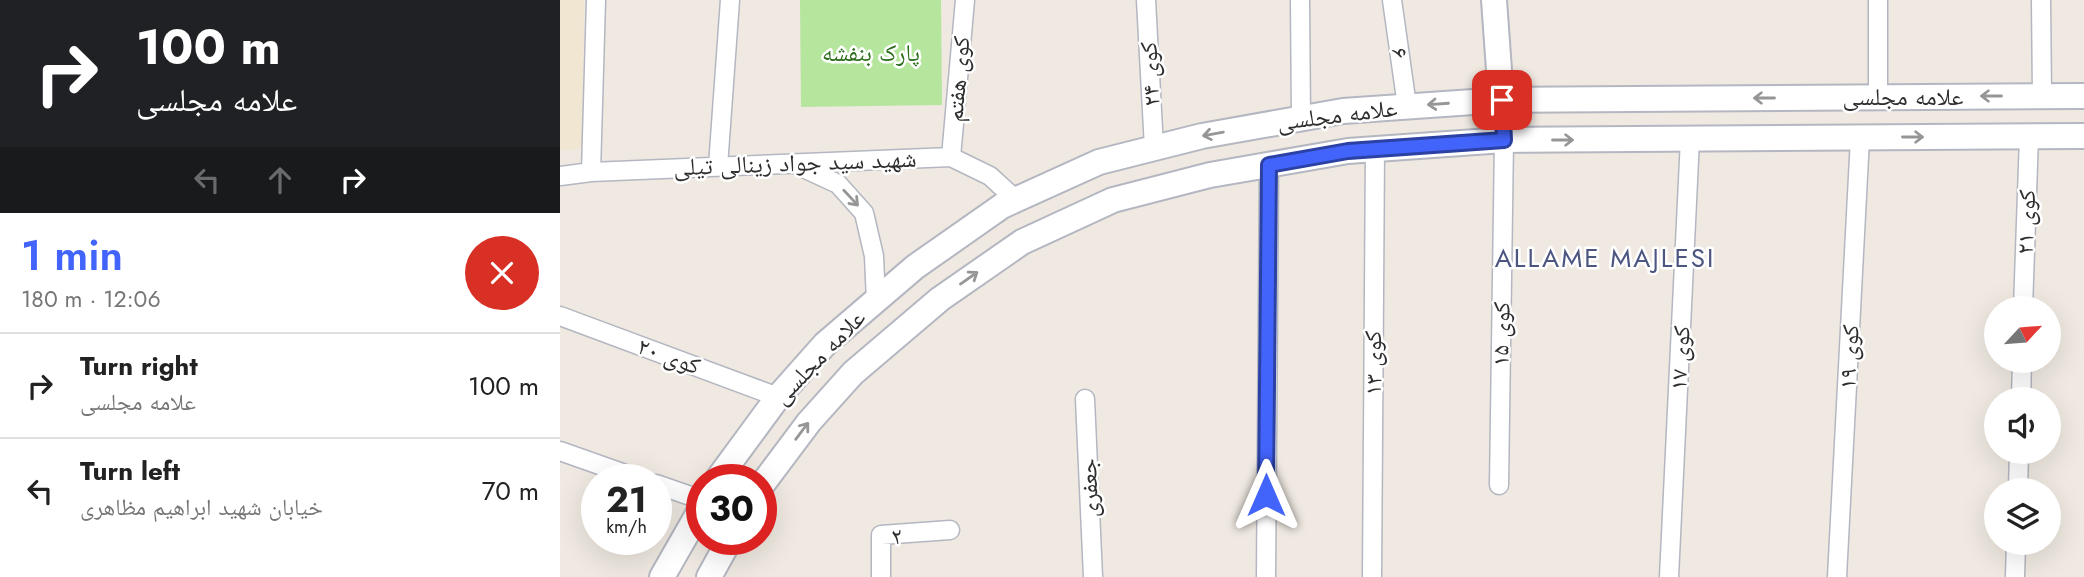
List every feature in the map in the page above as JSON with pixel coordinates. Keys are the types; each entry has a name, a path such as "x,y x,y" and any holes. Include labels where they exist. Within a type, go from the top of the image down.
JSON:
{"main road":[{"path":"1494,0 1504,140"},
{"name":"علامه مجلسی","path":"729,464 778,397 825,344 915,267 1002,206 1099,162 1202,136 1301,118 1343,111 1407,106 1502,100 2084,96"},
{"name":"علامه مجلسی","path":"777,465 809,422 853,373 940,299 1022,242 1113,200 1210,175 1348,151 1504,140 2084,136"},
{"path":"1016,200 1036,235"},
{"path":"662,577 686,535"},
{"path":"709,577 721,555"}],"street":[{"path":"591,172 596,0"},
{"path":"718,166 730,0"},
{"name":"کوی هفتم","path":"951,157 965,0"},
{"name":"کوی ۲۴","path":"1146,0 1154,148"},
{"path":"1300,0 1301,118"},
{"name":"۶","path":"1392,0 1407,106"},
{"path":"1878,0 1878,97"},
{"path":"2041,0 2042,96"},
{"name":"کوی ۲۱","path":"2024,296 2029,136"},
{"name":"کوی ۱۹","path":"1838,577 1860,138"},
{"name":"کوی ۱۷","path":"1670,577 1690,139"},
{"name":"کوی ۱۵","path":"1499,485 1504,140"},
{"name":"کوی ۱۳","path":"1372,577 1375,149"},
{"name":"شهید سید جواد زینالی تیلی","path":"560,176 591,172 951,157 990,176 1016,200"},
{"path":"793,164 838,184 864,213 874,256 876,300"},
{"path":"1266,577 1269,165"},
{"name":"کوی ۲۰","path":"560,316 778,397"},
{"name":"جعفری","path":"1085,399 1093,577"},
{"path":"560,451 597,464"},
{"name":"۲","path":"881,577 881,535 950,530"},
{"path":"2015,577 2016,555"}],"shaded area":[{"path":"560,0 584,0 582,148 560,151"}],"green space":[{"name":"پارک بنفشه","path":"800,0 941,0 942,105 801,107"}],"district":[{"name":"ALLAME MAJLESI","path":"1605,258"}],"route":[{"path":"1266,495 1269,165 1348,151 1504,140 1502,100"}]}
